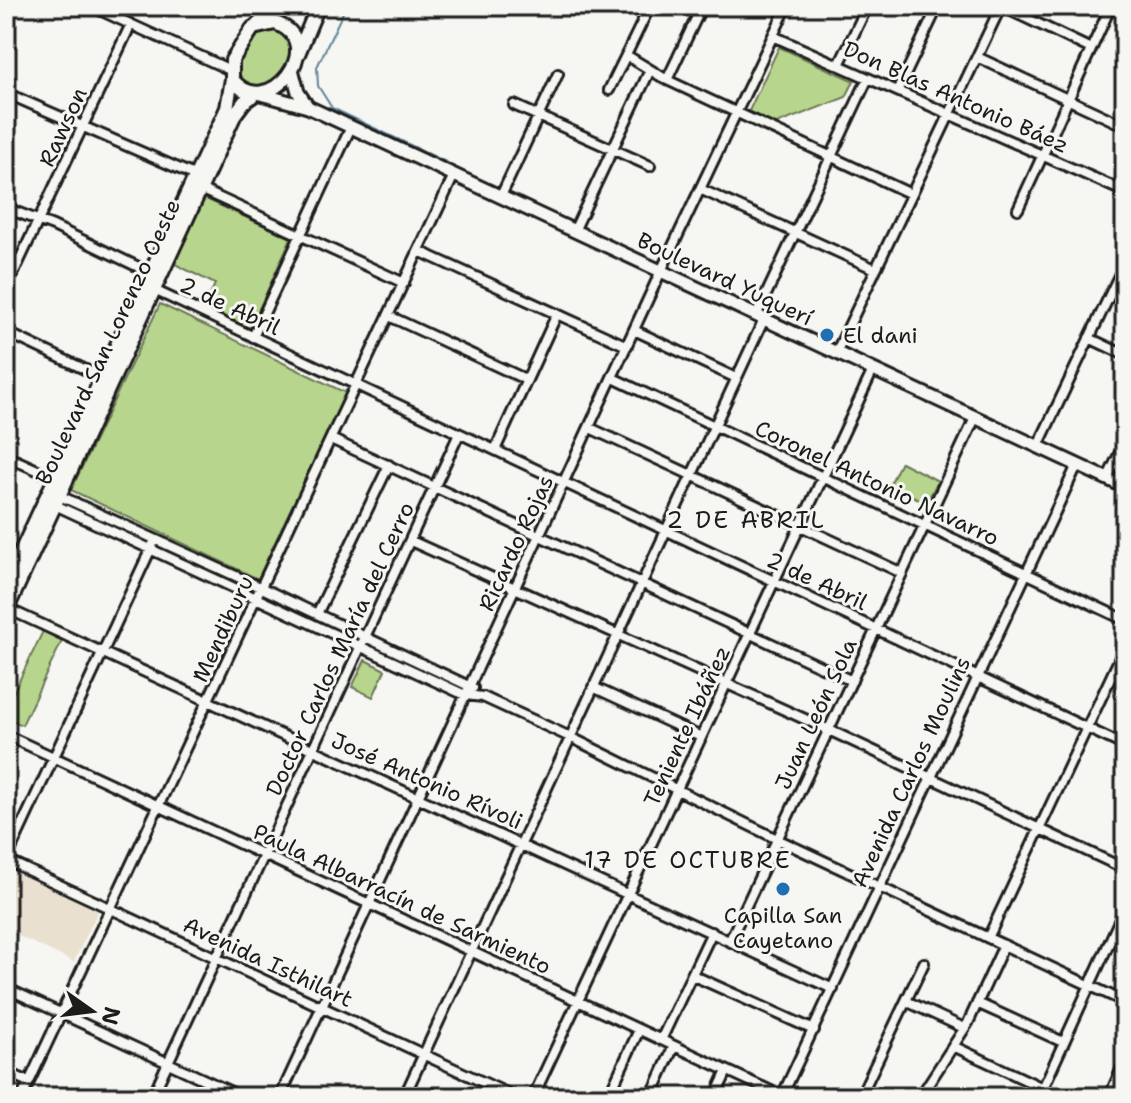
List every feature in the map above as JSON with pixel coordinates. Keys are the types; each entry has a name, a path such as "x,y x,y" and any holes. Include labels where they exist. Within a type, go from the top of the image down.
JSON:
{"main road":[{"path":"277,6 253,28 238,49 231,75 241,89 257,95 280,82 292,69 318,6"},
{"path":"253,28 275,23 286,27 293,33 298,54"},
{"path":"292,69 298,92 308,107"},
{"name":"Boulevard San Lorenzo Oeste","path":"198,183 227,108 231,75"},
{"name":"Boulevard San Lorenzo Oeste","path":"6,609 9,588 198,183 235,114 244,102 257,95"},
{"name":"Boulevard Yuquerí","path":"257,95 308,107 1125,487"},
{"name":"Boulevard San Lorenzo Oeste","path":"52,498 55,478 107,380"}],"street":[{"path":"91,6 231,75"},
{"path":"609,90 650,6"},
{"path":"667,80 702,6"},
{"name":"Ricardo Rojas","path":"280,1097 661,271 787,6"},
{"path":"898,90 938,6"},
{"path":"836,353 1001,6 1091,49"},
{"path":"1018,209 1112,6 1125,12"},
{"path":"839,65 865,11"},
{"name":"Rawson","path":"6,289 131,24"},
{"name":"Don Blas Antonio Báez","path":"773,36 1125,192"},
{"path":"626,55 667,80 911,194"},
{"path":"977,57 1124,122"},
{"path":"574,231 650,70"},
{"path":"501,196 558,74"},
{"path":"404,1097 736,378 795,233 868,78"},
{"path":"6,93 84,127 404,283"},
{"path":"514,105 650,166"},
{"path":"253,337 351,127"},
{"name":"Mendiburu","path":"22,1097 454,175"},
{"path":"700,189 875,269"},
{"name":"2 de Abril","path":"6,208 155,275"},
{"path":"419,251 627,346"},
{"path":"1038,446 1125,263"},
{"name":"2 de Abril","path":"150,288 1125,746"},
{"path":"495,450 557,314"},
{"path":"389,316 527,380"},
{"path":"634,330 736,378"},
{"path":"6,332 107,380"},
{"path":"1089,338 1125,355"},
{"name":"Teniente Ibáñez","path":"533,1097 873,370"},
{"name":"Coronel Antonio Navarro","path":"613,378 1125,620"},
{"name":"Juan León Sola","path":"730,940 975,418"},
{"path":"590,428 902,573"},
{"name":"Doctor Carlos María del Cerro","path":"152,1097 459,434"},
{"path":"331,439 852,681"},
{"path":"1107,479 1125,442"},
{"path":"6,456 55,478"},
{"path":"317,614 389,465"},
{"name":"Avenida Carlos Moulins","path":"783,1097 1077,465"},
{"path":"52,498 155,540 470,685 483,697 1125,1002"},
{"path":"52,498 151,549 360,647 465,695 483,697"},
{"path":"6,860 155,540"},
{"path":"411,541 829,730 1125,869"},
{"name":"José Antonio Rívoli","path":"6,609 833,989"},
{"path":"988,938 1125,647"},
{"path":"593,687 701,737"},
{"name":"Paula Albarracín de Sarmiento","path":"6,735 783,1097"},
{"name":"Avenida Isthilart","path":"6,860 515,1097"},
{"path":"1041,1093 1125,908"},
{"path":"661,1040 712,932"},
{"path":"933,1097 921,1095 964,1028 1004,945"},
{"path":"860,1097 924,963"},
{"path":"692,975 814,1030"},
{"path":"6,988 242,1097"},
{"path":"906,1001 964,1028"},
{"path":"977,1003 1063,1042"},
{"path":"608,1097 639,1030"},
{"path":"651,1097 674,1046"},
{"path":"953,1046 1041,1093 1062,1097"},
{"path":"1109,1097 1125,1061"},
{"path":"715,1097 727,1071"},
{"path":"6,1072 29,1082"}],"shaded area":[{"path":"14,872 98,911 74,962 6,930 6,889"}],"green space":[{"path":"265,28 279,29 291,37 291,60 284,73 270,86 253,87 239,76 233,66 254,34"},
{"path":"779,47 854,81 846,97 774,125 748,113"},
{"path":"206,199 291,238 251,327 244,331 203,311 215,284 173,263"},
{"path":"160,304 346,393 258,579 71,490"},
{"path":"901,462 938,481 926,503 890,484"},
{"path":"43,631 62,641 22,725 6,718 6,708"},
{"path":"365,660 385,670 373,697 352,687"}],"waterway":[{"path":"346,6 317,67 318,86 332,108 448,163"}],"place":[{"name":"El dani","path":"827,335"},
{"name":"Capilla San Cayetano","path":"783,889"}],"district":[{"name":"2 DE ABRIL","path":"746,520"},
{"name":"17 DE OCTUBRE","path":"688,860"}]}
